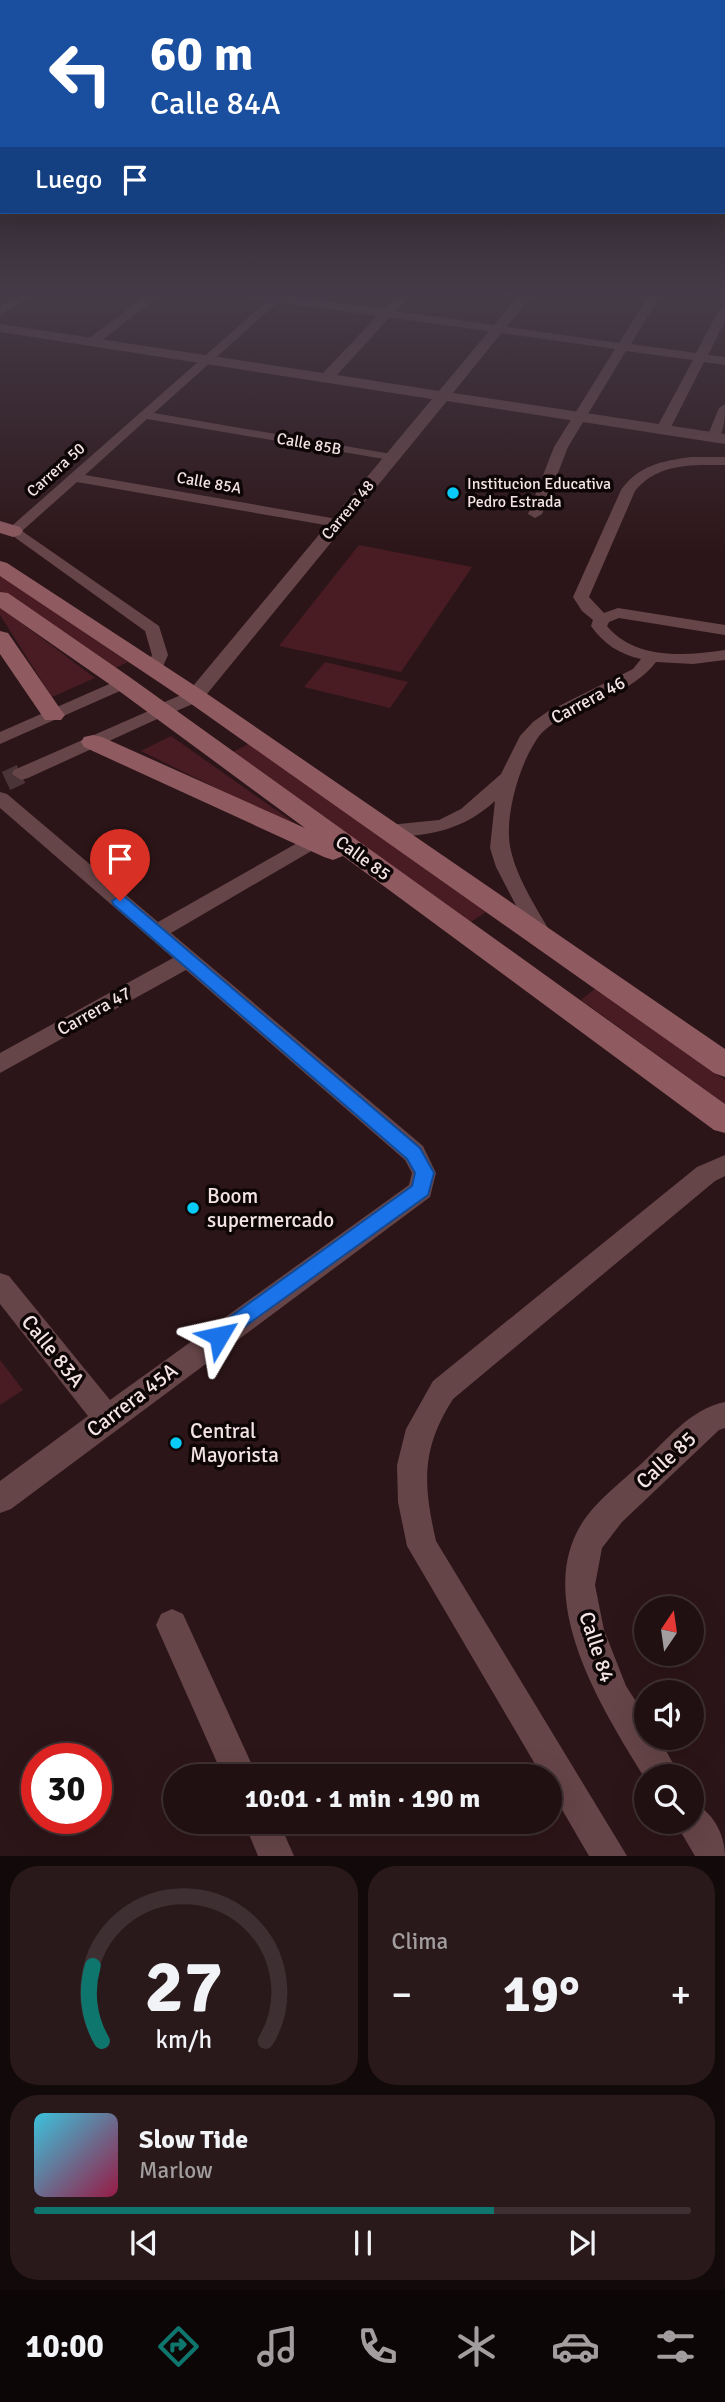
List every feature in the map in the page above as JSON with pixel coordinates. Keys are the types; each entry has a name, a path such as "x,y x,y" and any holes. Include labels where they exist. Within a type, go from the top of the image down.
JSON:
{"main road":[{"name":"Calle 85","path":"0,567 195,696 725,1065"},
{"name":"Calle 85","path":"0,598 123,683 725,1121"},
{"path":"0,638 53,715"},
{"path":"123,683 195,696"},
{"path":"93,741 390,878"},
{"path":"542,987 578,962"}],"street":[{"name":"Carrera 50","path":"6,529 74,477 181,382"},
{"path":"349,382 719,438 724,408"},
{"name":"Carrera 48","path":"160,711 195,696 455,382"},
{"path":"535,514 561,447 601,382"},
{"path":"663,429 688,382"},
{"name":"Calle 85B","path":"144,415 391,458"},
{"path":"725,461 691,461 664,465 645,473 628,490 581,597 588,608 602,619 618,613 633,614 725,630"},
{"name":"Calle 85A","path":"74,477 337,523"},
{"path":"6,529 153,629 160,655 154,669"},
{"name":"Carrera 46","path":"509,777 529,736 539,726 553,716 639,673 652,656 618,645 605,636 599,626 602,619"},
{"path":"652,656 690,661 725,656"},
{"path":"0,739 123,683"},
{"path":"160,711 7,784 156,932 188,959"},
{"path":"389,831 432,830 460,820 509,777"},
{"path":"509,777 501,816 500,848 506,867 542,937"},
{"path":"156,932 313,842"},
{"name":"Carrera 47","path":"0,1064 188,959"},
{"name":"Carrera 45A","path":"0,1499 421,1190 424,1173 414,1153 188,959"},
{"path":"610,1856 422,1546 411,1498 412,1448 427,1412 443,1390 706,1174 725,1165"},
{"name":"Calle 83A","path":"0,1284 107,1418"},
{"name":"Calle 85","path":"611,1512 711,1418 725,1415"},
{"name":"Calle 84","path":"611,1512 587,1541 579,1585 587,1630 614,1697 656,1764"},
{"path":"172,1625 235,1764"},
{"path":"266,1834 276,1856"},
{"path":"701,1834 715,1856"}],"shaded area":[{"path":"359,545 472,567 401,672 279,646"},
{"path":"0,575 128,662 113,669 0,591"},
{"path":"0,607 95,678 52,697 0,615"},
{"path":"325,662 408,682 390,708 304,687"},
{"path":"171,736 310,834 141,751"},
{"path":"250,743 486,912 469,923 233,752"},
{"path":"596,988 725,1080 725,1104 581,1000"},
{"path":"0,1360 23,1390 0,1405"}],"tunnel":[{"path":"6,781 21,774"}],"place":[{"name":"Institucion Educativa Pedro Estrada","path":"453,493"},
{"name":"Boom supermercado","path":"193,1208"},
{"name":"Central Mayorista","path":"176,1443"}],"route":[{"path":"120,901 414,1153 424,1173 421,1190 219,1336"}]}
